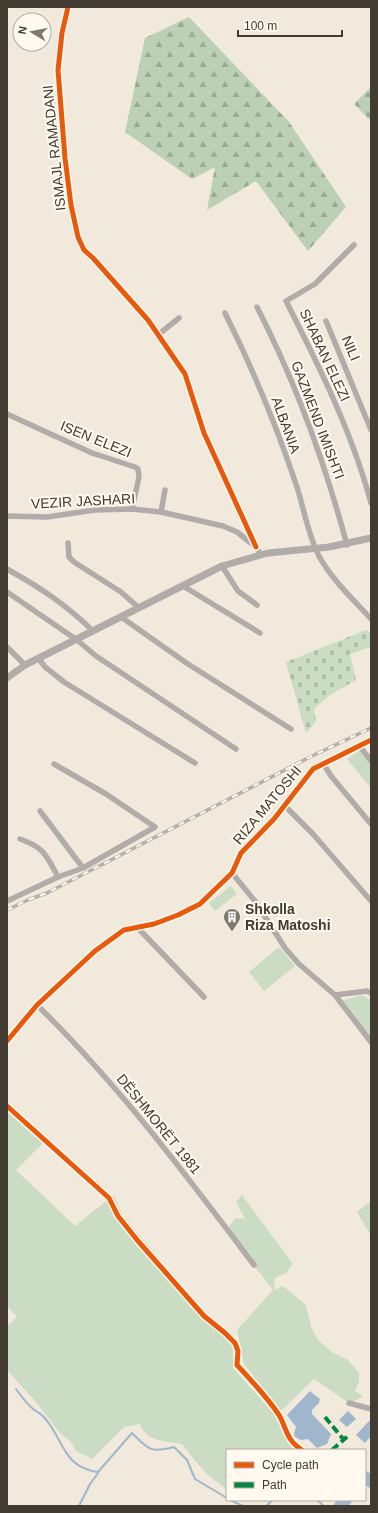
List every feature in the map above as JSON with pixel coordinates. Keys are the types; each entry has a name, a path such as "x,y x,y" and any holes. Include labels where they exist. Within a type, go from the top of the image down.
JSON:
{"street":[{"name":"ISMAJL RAMADANI","path":"68,7 62,33 58,70 70,205 78,237 84,250 93,258 159,334 185,374 204,433 256,547"},
{"name":"SHABAN ELEZI","path":"354,244 315,284 286,301 322,372 362,472 371,503"},
{"name":"GAZMEND IMISHTI","path":"257,307 293,382 329,482 347,545"},
{"name":"ALBANIA","path":"225,313 265,400 297,487 315,548 324,565 371,619"},
{"path":"159,334 179,318"},
{"name":"NILI","path":"326,321 371,430"},
{"name":"ISEN ELEZI","path":"7,414 92,453 138,469 139,477 132,509"},
{"path":"161,512 165,490"},
{"name":"VEZIR JASHARI","path":"7,516 47,517 95,510 132,509 161,512 223,526 237,532 256,547 261,555"},
{"path":"7,678 25,665 222,566 261,555 347,545 371,538"},
{"path":"68,543 69,557 74,562 121,592 139,608"},
{"path":"222,566 238,591 257,605"},
{"path":"7,569 44,590 70,609 93,630"},
{"path":"183,586 260,633"},
{"path":"7,592 114,668 236,749"},
{"path":"121,617 188,664 291,729"},
{"path":"7,647 25,665"},
{"path":"39,659 45,667 64,682 195,763"},
{"name":"RIZA MATOSHI","path":"7,1041 37,1005 94,952 124,930 154,924 178,915 200,904 232,873 241,853 284,805 313,769 371,740"},
{"path":"359,745 371,761"},
{"path":"323,763 331,776 371,824"},
{"path":"7,901 58,877 83,868 155,828 106,794 54,764"},
{"path":"284,805 313,834 371,902"},
{"path":"40,811 83,868"},
{"path":"20,839 40,848 46,855 58,877"},
{"path":"232,873 255,901 285,948 299,964 335,995 371,1042"},
{"path":"137,927 204,997"},
{"path":"335,995 367,991 371,993"},
{"name":"DËSHMORËT 1981","path":"37,1005 73,1040 150,1128 254,1265"},
{"path":"7,1106 109,1198 118,1216 138,1242 204,1316 235,1343 238,1351 237,1366 262,1393 279,1416 290,1440 301,1449"},
{"path":"349,1403 371,1409"}],"green space":[{"path":"189,17 289,122 346,207 308,251 256,181 207,210 215,167 192,179 125,132 145,38"},
{"path":"371,87 371,121 354,104"},
{"path":"366,630 371,634 371,647 350,654 356,680 330,695 314,709 316,722 306,733 286,662"},
{"path":"360,750 371,765 371,788 347,759"},
{"path":"231,886 237,894 215,911 209,903"},
{"path":"279,947 295,966 264,991 249,972"},
{"path":"362,995 371,1000 371,1038 341,1001"},
{"path":"7,1102 48,1138 16,1170 75,1226 114,1195 122,1214 205,1314 230,1341 233,1351 233,1368 276,1416 288,1443 296,1449 226,1449 226,1488 208,1475 182,1444 157,1440 147,1434 140,1424 124,1427 92,1459 76,1451 71,1442 60,1433 36,1402 7,1370 7,1326 17,1317 7,1306"},
{"path":"242,1195 293,1264 286,1273 275,1278 274,1290 283,1286 306,1305 311,1327 318,1340 332,1352 348,1360 359,1373 359,1382 355,1391 363,1397 349,1403 314,1379 281,1411 244,1364 237,1330 273,1290 226,1230 236,1218 245,1219 236,1202"},
{"path":"371,1201 371,1236 357,1212"}],"water":[{"path":"310,1391 320,1399 319,1403 312,1410 312,1414 331,1434 327,1444 317,1448 308,1439 301,1440 295,1437 294,1433 296,1427 287,1415"},
{"path":"348,1411 356,1419 347,1427 339,1420"},
{"path":"371,1419 371,1436 365,1443 356,1435"}],"waterway":[{"path":"16,1389 28,1404 42,1415 55,1432 70,1458 86,1469 98,1472 132,1433 150,1449 160,1450 174,1447 187,1460 195,1479 226,1497"},
{"path":"79,1506 90,1484 98,1473"},
{"path":"366,1478 371,1482"},
{"path":"232,1501 243,1506"},
{"path":"266,1506 272,1501"},
{"path":"318,1501 324,1506"},
{"path":"340,1506 345,1501"}],"railway":[{"path":"7,910 47,893 310,757 371,728"}],"marked path":[{"path":"325,1417 344,1440"},
{"path":"333,1449 348,1436"}],"cycle path":[{"path":"68,7 62,33 58,70 65,158 71,205 78,237 84,250 93,258 148,320 185,374 204,433 256,547"},
{"path":"7,1041 37,1005 95,951 124,930 154,924 178,915 200,904 232,873 241,853 274,819 313,769 371,740"},
{"path":"7,1106 109,1198 118,1216 138,1241 204,1316 235,1343 238,1351 237,1365 254,1383 279,1415 290,1438 301,1449"}],"place":[{"name":"Shkolla Riza Matoshi","path":"232,932"}]}
